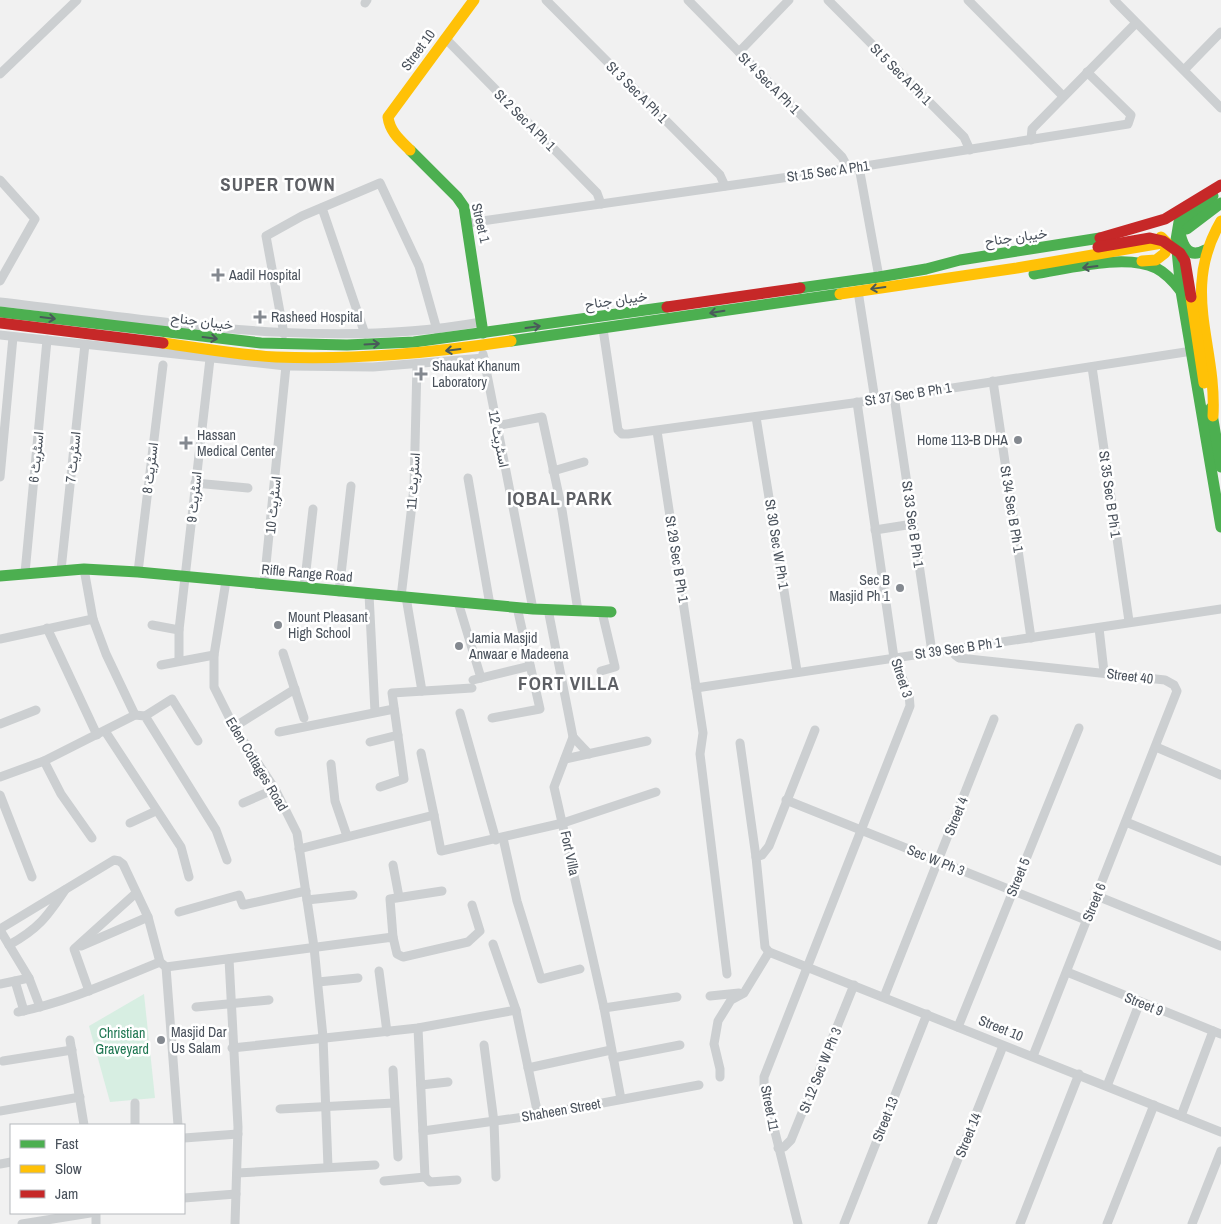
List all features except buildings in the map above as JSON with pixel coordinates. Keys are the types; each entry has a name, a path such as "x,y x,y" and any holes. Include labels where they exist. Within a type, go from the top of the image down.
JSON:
{"main road":[{"name":"Street 10","path":"388,118 474,0"},
{"name":"Street 1","path":"388,118 389,126 393,133 462,202 468,223 482,328"},
{"name":"خیبان جناح","path":"0,323 275,357 373,357 483,352 603,329 858,291 926,275 960,260 1112,236 1165,219 1221,186"},
{"path":"1221,186 1203,207 1179,222 1182,229 1181,291 1221,527"},
{"path":"1205,250 1198,254 1190,253 1185,249 1180,232 1221,203"},
{"path":"1213,416 1214,397 1199,287 1205,250 1221,221"},
{"path":"926,275 954,284 1156,260 1163,256 1166,250 1167,241 1160,236 1150,234 1112,236"},
{"path":"926,275 1150,238 1164,240 1180,253 1185,261 1204,383 1213,416 1221,467"},
{"name":"خیبان جناح","path":"0,312 261,343 357,345 414,342 482,328 879,277 926,275 1046,264 1162,243"},
{"path":"1132,263 1155,267 1172,280 1181,291"},
{"name":"Rifle Range Road","path":"0,576 61,570 138,572 533,609 606,612"}],"street":[{"path":"0,74 77,0"},
{"name":"St 3 Sec A Ph 1","path":"546,0 720,175 725,186"},
{"name":"St 4 Sec A Ph 1","path":"688,0 842,156 848,168"},
{"path":"739,52 788,0"},
{"name":"St 5 Sec A Ph 1","path":"828,0 964,137 970,150"},
{"path":"968,0 1063,96"},
{"path":"1114,0 1221,108"},
{"path":"1031,140 1032,129 1136,23"},
{"path":"1184,70 1221,32"},
{"name":"St 2 Sec A Ph 1","path":"445,38 597,193 601,204"},
{"name":"St 15 Sec A Ph1","path":"468,223 859,167 1125,126 1130,122 1131,115 1087,72"},
{"path":"859,167 879,277"},
{"path":"0,180 35,219 0,281"},
{"path":"284,334 266,236 322,208 380,183 419,266 437,330"},
{"path":"322,208 365,334"},
{"path":"858,291 875,400"},
{"path":"0,302 284,334 365,334 482,328"},
{"name":"St 37 Sec B Ph 1","path":"603,329 618,430 622,434 657,431 875,400 1192,350"},
{"path":"0,335 286,366 373,367 417,364 483,352"},
{"path":"0,477 13,337"},
{"name":"اسٹریٹ 6","path":"25,573 47,340"},
{"name":"اسٹریٹ 7","path":"61,570 85,344"},
{"name":"اسٹریٹ 12","path":"483,352 533,609"},
{"name":"اسٹریٹ 9","path":"179,662 179,630 210,359"},
{"name":"اسٹریٹ 11","path":"417,364 414,488 403,597 422,691"},
{"name":"اسٹریٹ 8","path":"138,572 162,365"},
{"name":"اسٹریٹ 10","path":"264,584 286,366"},
{"name":"St 35 Sec B Ph 1","path":"1092,367 1129,621"},
{"name":"St 34 Sec B Ph 1","path":"993,381 1032,638"},
{"name":"St 33 Sec B Ph 1","path":"894,396 932,652"},
{"name":"Street 3","path":"808,967 910,710 909,694 894,658 856,402"},
{"path":"496,426 542,417 578,611"},
{"name":"St 30 Sec W Ph 1","path":"756,417 798,671"},
{"name":"St 29 Sec B Ph 1","path":"657,431 703,733 700,754 727,974"},
{"path":"553,471 584,462"},
{"path":"468,478 490,604"},
{"path":"195,483 248,488"},
{"path":"339,592 351,486"},
{"path":"304,588 313,509"},
{"path":"875,530 913,524"},
{"path":"84,570 94,619 106,654 135,715"},
{"name":"Eden Cottages Road","path":"226,581 214,655 214,687 234,726 275,789 296,833 314,947 323,1037"},
{"path":"369,594 375,712"},
{"path":"458,602 475,682"},
{"path":"492,718 540,710 517,607"},
{"path":"548,609 573,737 589,754"},
{"name":"St 39 Sec B Ph 1","path":"696,688 798,671 1099,628 1129,621 1221,609"},
{"path":"601,671 615,667 606,612"},
{"path":"0,639 94,619"},
{"path":"152,625 179,630"},
{"path":"47,628 101,733 181,847 189,877"},
{"path":"1099,628 1104,672"},
{"name":"Street 40","path":"953,648 955,655 970,660 1104,672 1164,680 1174,685 1176,695 1156,748"},
{"path":"283,653 304,718"},
{"path":"161,665 214,655"},
{"path":"380,787 404,778 392,693 422,691 475,682 530,666"},
{"path":"234,726 295,689"},
{"path":"0,777 44,761 135,715 145,716 172,699 198,741"},
{"path":"279,732 394,709"},
{"path":"0,724 36,710"},
{"path":"460,713 500,839 541,979 580,968"},
{"path":"145,716 216,830 227,860"},
{"name":"Street 4","path":"884,997 994,719"},
{"name":"Street 5","path":"958,1027 1079,728"},
{"path":"756,857 762,855 768,846 815,730"},
{"path":"370,742 398,736"},
{"name":"Fort Villa","path":"573,737 554,787 604,1008 621,1099"},
{"path":"564,760 647,741"},
{"path":"720,1077 720,1068 714,1044 718,1021 730,1000 744,993 769,952 765,947 756,857 740,743"},
{"path":"1156,748 1221,775"},
{"name":"Street 6","path":"1033,1056 1156,748"},
{"path":"422,753 441,851 500,839 563,823 656,792"},
{"path":"44,761 61,794 92,838"},
{"path":"331,764 335,801 347,836"},
{"path":"243,803 275,789"},
{"path":"0,795 32,877"},
{"name":"Sec W Ph 3","path":"786,800 1086,920"},
{"path":"130,823 156,811"},
{"path":"299,849 434,815"},
{"path":"1126,822 1221,861"},
{"path":"40,1007 30,978 0,929 114,860 119,861 148,918 163,964 178,1124"},
{"path":"393,865 399,897"},
{"path":"9,945 30,933 48,916 67,888"},
{"path":"442,891 390,899 393,937 397,954 403,956 468,942 480,931 472,905"},
{"path":"74,949 136,893"},
{"path":"178,912 239,895 243,905 306,895 354,894"},
{"path":"1097,896 1221,946"},
{"path":"74,949 148,918"},
{"path":"15,982 21,1011 40,1007 163,964 229,959 393,937"},
{"path":"493,944 516,1010 538,1115"},
{"path":"74,949 89,990"},
{"name":"Street 10","path":"769,952 1221,1132"},
{"path":"229,959 232,1048 238,1130 235,1224"},
{"name":"Street 11","path":"798,1224 763,1082 808,967"},
{"path":"379,971 387,1032"},
{"name":"Street 9","path":"1067,972 1217,1033"},
{"path":"0,984 30,978"},
{"path":"318,982 358,978"},
{"name":"St 12 Sec W Ph 3","path":"778,1148 788,1144 791,1140 854,985"},
{"path":"710,996 744,993"},
{"path":"604,1008 677,997"},
{"path":"196,1007 269,1000"},
{"path":"1107,1086 1140,1002"},
{"path":"232,1048 418,1028 516,1010"},
{"name":"Street 13","path":"844,1224 927,1014"},
{"path":"418,1028 426,1177 430,1182 457,1180"},
{"path":"1181,1116 1217,1033"},
{"path":"323,1037 328,1167"},
{"path":"4,1061 71,1045 84,1124"},
{"path":"484,1045 494,1122 496,1177"},
{"path":"528,1068 680,1045"},
{"name":"Street 14","path":"932,1224 1003,1046"},
{"path":"393,1070 398,1157"},
{"path":"1020,1224 1079,1074"},
{"path":"421,1085 448,1082"},
{"name":"Shaheen Street","path":"423,1131 538,1115 699,1085"},
{"path":"0,1111 80,1097"},
{"path":"135,1103 135,1124"},
{"path":"280,1109 394,1103"},
{"path":"1107,1224 1154,1105"},
{"path":"185,1138 238,1130"},
{"path":"1192,1224 1221,1151"},
{"path":"237,1173 374,1165"},
{"path":"384,1181 426,1177"},
{"path":"185,1198 236,1194"},
{"path":"22,1224 84,1214"}],"green space":[{"name":"Christian Graveyard","path":"144,994 155,1098 110,1102 89,1026"}],"traffic: fast":[{"path":"410,150 457,197 464,207 483,333"},
{"path":"1213,196 1195,213 1179,222 1176,240 1181,291 1221,527"},
{"path":"1187,229 1221,203"},
{"path":"1180,233 1183,243 1188,250 1195,253 1205,250"},
{"path":"800,288 879,277 926,269 960,260 1100,238"},
{"path":"1034,274 1079,266 1128,262 1156,268 1170,278 1181,291"},
{"path":"511,341 840,294"},
{"path":"0,312 261,343 347,345 414,342 667,307"},
{"path":"1211,408 1221,467"},
{"path":"0,576 84,569 138,572 533,609 611,612"}],"traffic: slow":[{"path":"410,150 393,131 388,117 474,0"},
{"path":"1213,416 1213,390 1203,318 1202,294 1203,271 1209,247 1221,221"},
{"path":"1142,261 1156,260 1165,253 1167,243 1161,237"},
{"path":"840,294 1017,268 1162,243"},
{"path":"1191,297 1204,383"},
{"path":"163,343 248,355 306,358 394,355 511,341"}],"traffic: jam":[{"path":"1100,238 1165,219 1221,185"},
{"path":"1098,247 1150,238 1163,241 1180,253 1185,261 1191,297"},
{"path":"667,307 800,288"},
{"path":"0,323 163,343"}],"place":[{"name":"Aadil Hospital","path":"218,275"},
{"name":"Rasheed Hospital","path":"260,317"},
{"name":"Shaukat Khanum Laboratory","path":"421,374"},
{"name":"Home 113-B DHA","path":"1018,440"},
{"name":"Hassan Medical Center","path":"186,443"},
{"name":"Sec B Masjid Ph 1","path":"900,588"},
{"name":"Mount Pleasant High School","path":"278,625"},
{"name":"Jamia Masjid Anwaar e Madeena","path":"459,646"},
{"name":"Masjid Dar Us Salam","path":"161,1040"}],"district":[{"name":"SUPER TOWN","path":"278,184"},
{"name":"IQBAL PARK","path":"560,498"},
{"name":"FORT VILLA","path":"569,683"}]}
